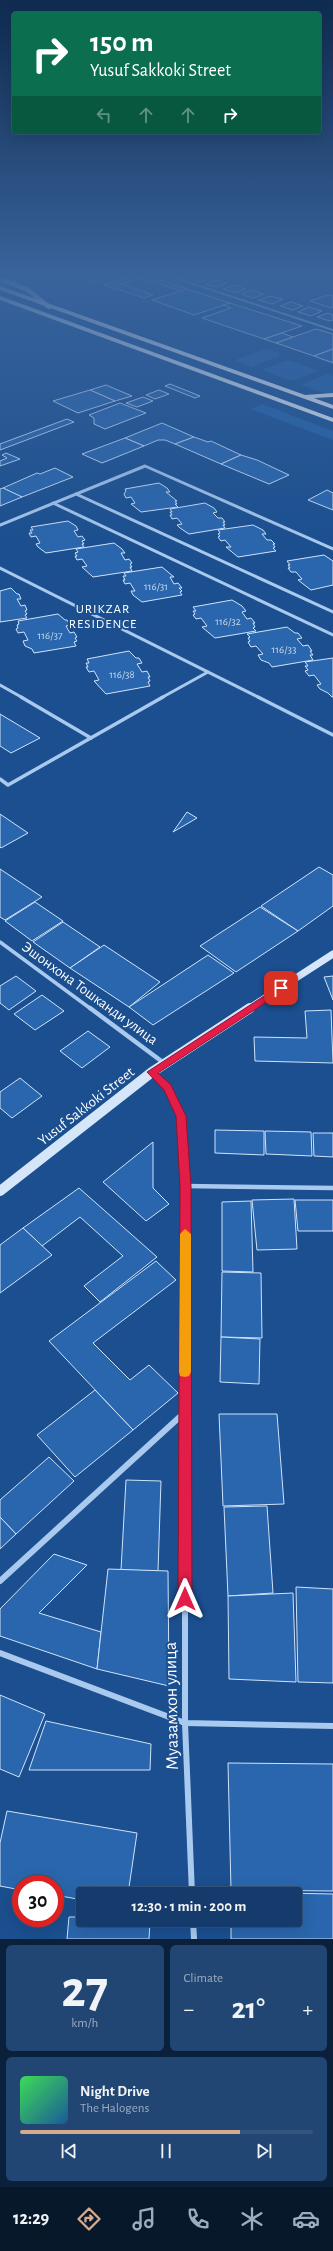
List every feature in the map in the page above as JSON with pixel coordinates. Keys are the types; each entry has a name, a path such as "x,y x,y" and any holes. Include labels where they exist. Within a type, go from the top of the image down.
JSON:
{"highway":[{"path":"184,365 333,420"},
{"path":"215,365 333,407"},
{"path":"302,396 333,395"}],"main road":[{"name":"Yusuf Sakkoki Street","path":"0,1191 152,1072 333,954"}],"street":[{"path":"0,525 145,466 333,550"},
{"path":"76,494 333,612"},
{"path":"53,503 333,635"},
{"path":"0,568 333,735"},
{"path":"0,779 8,784 208,672"},
{"path":"0,684 90,738"},
{"name":"Эшонхона Тошканди улица","path":"0,942 165,1064"},
{"name":"Муазамхон улица","path":"152,1072 168,1088 181,1116 185,1186 185,1723 192,1887"},
{"path":"185,1186 333,1188"},
{"path":"0,1581 184,1413"},
{"path":"0,1652 185,1723 333,1726"},
{"path":"193,1927 194,1939"}],"shaded area":[{"path":"274,365 303,365 318,371 292,381 262,370"},
{"path":"327,374 333,376 333,393 324,393 301,385"},
{"path":"262,404 333,431 333,440 251,409"}],"building":[{"path":"170,384 200,396 195,398 165,386"},
{"path":"106,385 132,396 115,401 90,390"},
{"path":"90,390 115,401 78,413 53,401"},
{"path":"159,390 169,394 155,399 146,395"},
{"path":"143,397 153,401 137,407 126,403"},
{"path":"120,403 146,413 105,429 94,424 94,418 89,415"},
{"path":"67,419 74,422 0,450 0,444"},
{"path":"162,423 194,437 175,444 165,440 158,440 144,446 125,438"},
{"path":"194,437 208,442 211,441 241,455 221,464 175,444"},
{"path":"125,438 144,446 102,463 82,454"},
{"path":"6,453 20,459 0,466 0,461 7,458 2,455"},
{"path":"241,455 257,460 289,475 269,484 221,464"},
{"path":"55,468 73,477 22,497 3,488 37,473 40,474"},
{"path":"159,483 167,488 170,492 166,492 177,501 175,501 177,504 175,504 178,507 141,512 131,504 135,503 131,497 126,498 124,494 126,491 125,489"},
{"path":"3,488 22,497 0,506 0,489"},
{"path":"327,490 333,493 333,510 308,500"},
{"path":"205,503 214,508 217,512 213,513 218,518 222,518 225,522 223,522 225,525 223,525 225,528 189,534 177,525 182,524 177,518 172,519 170,515 172,515 170,512 172,512 170,509"},
{"path":"68,521 76,526 78,530 74,531 78,537 82,536 85,540 82,541 84,547 46,553 36,544 40,543 36,536 31,537 29,533 32,533 30,530 33,530 31,527"},
{"path":"253,525 263,530 266,534 262,534 267,540 271,540 275,544 273,544 275,547 273,548 276,551 238,557 226,547 231,547 225,540 221,541 218,537 220,536 218,534 220,533 218,530"},
{"path":"114,543 125,553 121,553 125,560 129,559 132,563 130,564 132,567 130,567 132,571 93,577 82,567 87,566 82,559 77,560 75,556 77,556 75,553 78,552 76,549"},
{"path":"324,555 333,561 333,585 311,590 298,580 302,579 296,572 291,572 288,568 290,568 288,565 290,565 287,561"},
{"path":"162,567 174,577 170,577 174,584 178,583 182,588 179,588 182,591 180,592 182,595 142,602 133,595 131,591 135,591 130,583 125,584 123,580 125,580 123,576 126,576 124,573"},
{"path":"11,588 19,594 21,599 17,599 21,606 25,605 27,610 25,611 27,614 25,615 27,618 0,622 0,591"},
{"path":"232,600 242,606 246,611 242,612 247,619 251,618 255,623 253,623 255,627 253,628 256,631 215,638 202,627 207,626 201,618 196,619 193,615 195,614 193,611 196,611 193,607"},
{"path":"58,614 67,620 70,625 66,626 70,633 74,632 77,637 75,638 77,641 74,642 76,646 34,653 32,649 25,646 23,641 28,640 24,632 18,633 16,629 18,628 17,625 19,624 18,621"},
{"path":"287,627 295,633 298,633 302,638 297,639 303,646 308,645 312,651 310,651 313,655 310,655 313,660 272,667 269,663 261,660 258,655 263,654 256,646 251,647 248,642 250,641 248,638 250,637 247,634"},
{"path":"129,651 136,658 139,658 142,663 137,664 142,672 147,671 150,677 148,677 150,681 148,682 150,686 106,694 94,681 99,680 94,671 89,672 86,667 88,667 86,663 89,663 87,659"},
{"path":"333,658 332,697 320,689 317,685 321,684 314,675 309,676 305,671 308,670 305,666 308,666 305,662"},
{"path":"0,714 40,738 11,753 0,746"},
{"path":"187,812 197,818 173,832"},
{"path":"0,814 28,833 1,848 0,847"},
{"path":"319,867 333,875 333,906 298,931 261,906"},
{"path":"0,869 42,897 5,920 0,917"},
{"path":"35,902 63,921 32,941 5,921"},
{"path":"260,907 298,931 236,972 200,946"},
{"path":"63,922 100,947 70,968 33,942"},
{"path":"104,945 160,982 129,1007 70,968"},
{"path":"208,955 234,973 153,1025 129,1007"},
{"path":"16,976 36,991 9,1010 0,1003 0,986"},
{"path":"333,976 333,1000 324,977"},
{"path":"42,995 64,1011 35,1030 14,1014"},
{"path":"331,1010 333,1063 255,1061 254,1037 307,1038 305,1011"},
{"path":"88,1031 110,1047 82,1068 60,1051"},
{"path":"20,1078 42,1096 12,1118 0,1108 0,1092"},
{"path":"215,1130 264,1131 264,1155 215,1153"},
{"path":"265,1131 311,1132 312,1156 266,1154"},
{"path":"313,1133 333,1133 333,1157 314,1156"},
{"path":"153,1142 153,1188 169,1204 146,1221 103,1182"},
{"path":"79,1188 157,1257 100,1302 84,1286 123,1256 80,1217 42,1246 23,1228"},
{"path":"294,1199 297,1249 257,1250 252,1200"},
{"path":"295,1200 333,1200 333,1231 298,1231"},
{"path":"251,1201 253,1272 222,1271 222,1202"},
{"path":"23,1228 52,1255 0,1293 0,1245"},
{"path":"156,1261 176,1280 93,1343 130,1380 149,1365 178,1393 133,1430 49,1341"},
{"path":"222,1272 261,1273 262,1338 221,1337"},
{"path":"221,1337 260,1339 259,1384 220,1382"},
{"path":"95,1390 133,1430 75,1477 37,1435"},
{"path":"219,1414 277,1414 284,1504 223,1506"},
{"path":"49,1457 74,1481 16,1534 0,1517 0,1500"},
{"path":"126,1480 161,1481 158,1571 121,1570"},
{"path":"267,1506 273,1593 228,1596 224,1507"},
{"path":"0,1517 16,1534 0,1549"},
{"path":"54,1554 87,1565 39,1613 101,1632 97,1669 0,1636 0,1609"},
{"path":"108,1569 168,1571 169,1686 97,1669"},
{"path":"296,1587 333,1589 333,1683 298,1682"},
{"path":"293,1593 296,1682 229,1679 228,1596"},
{"path":"0,1695 45,1714 19,1777 0,1769"},
{"path":"46,1721 151,1744 150,1770 29,1770"},
{"path":"228,1763 333,1764 333,1891 302,1891 302,1887 231,1887"},
{"path":"7,1811 137,1833 129,1887 76,1887 76,1899 64,1897 64,1875 12,1875 12,1888 0,1886 0,1843"},
{"path":"302,1893 333,1894 333,1939 231,1939 231,1927 302,1927"},
{"path":"69,1917 76,1917 76,1927 150,1927 149,1939 67,1939"}],"slow traffic":[{"path":"185,1234 185,1372"}],"district":[{"name":"URIKZAR RESIDENCE","path":"103,616"}],"route":[{"path":"185,1599 185,1186 181,1116 168,1088 152,1072 281,988"}]}
